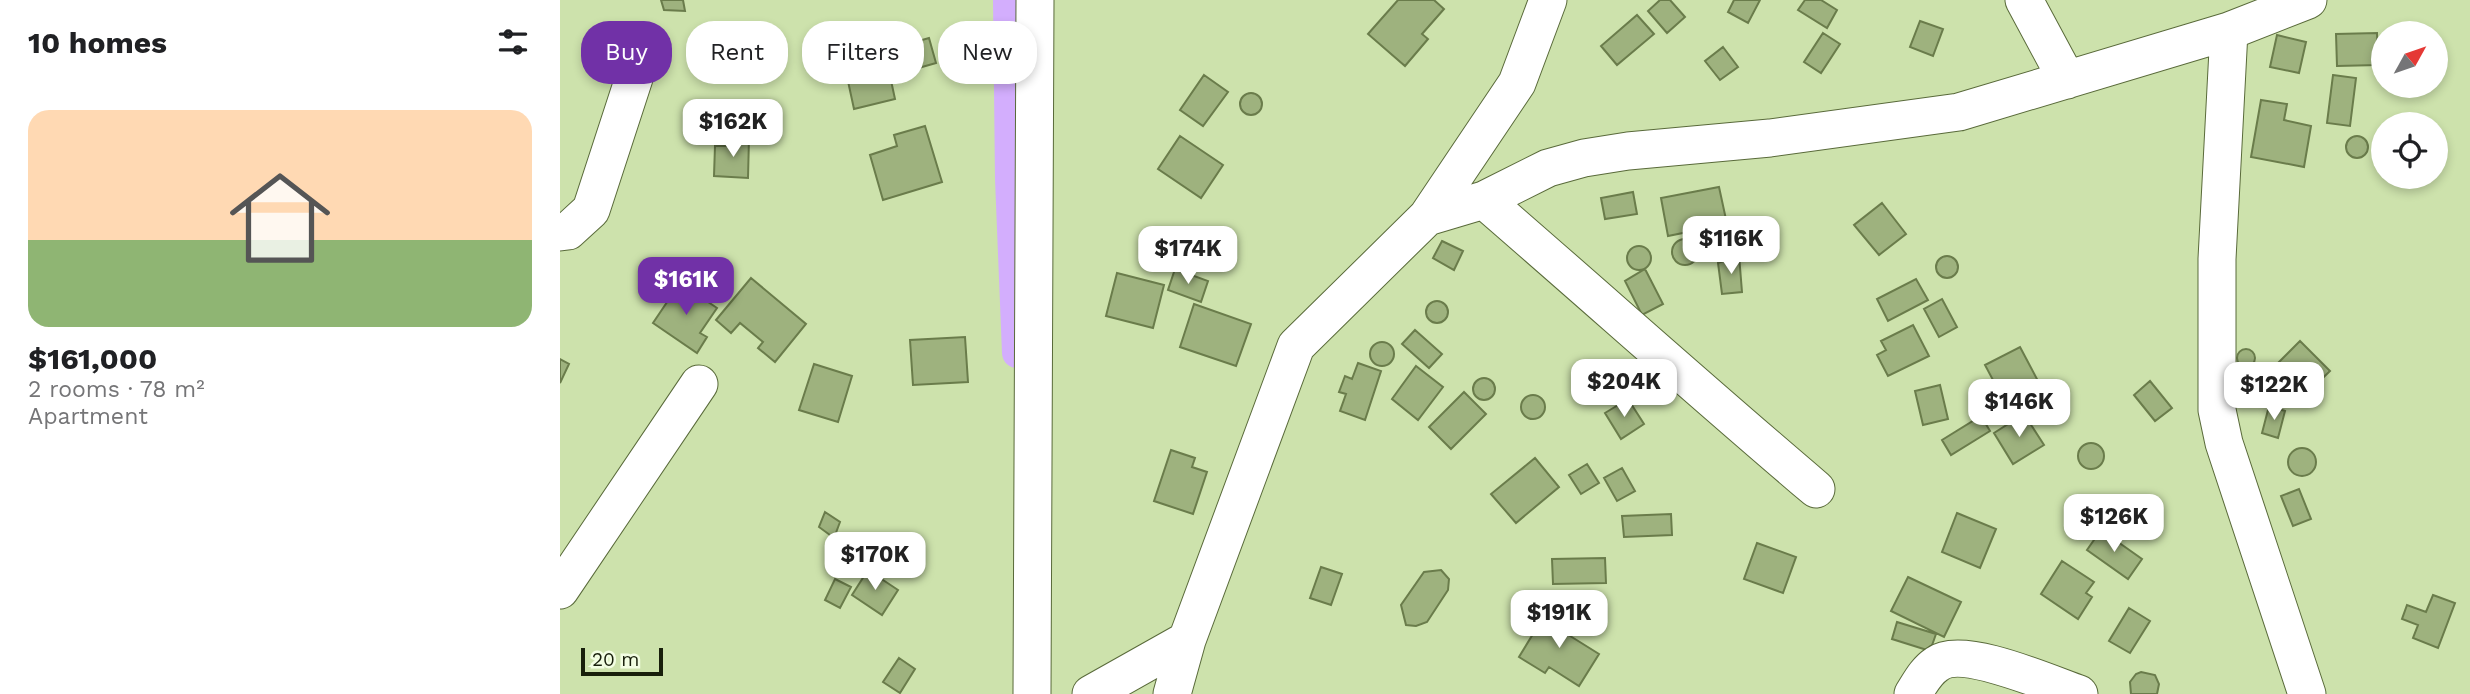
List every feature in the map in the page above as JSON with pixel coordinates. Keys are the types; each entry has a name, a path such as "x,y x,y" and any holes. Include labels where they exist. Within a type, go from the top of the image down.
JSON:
{"street":[{"path":"1032,694 1035,0"},
{"path":"1172,694 1187,640 1296,346 1427,218 1517,83 1548,0"},
{"path":"2024,0 2067,80"},
{"path":"1427,218 1484,200 1548,168 1584,158 1628,151 1770,138 1959,112 2229,31 2308,0"},
{"path":"2229,31 2217,259 2217,410 2224,443 2307,694"},
{"path":"560,232 568,231 592,209 632,84"},
{"path":"1484,200 1621,318 1715,404 1816,489"},
{"path":"560,590 699,384"},
{"path":"1091,694 1187,640"},
{"path":"1913,694 1924,676 1938,662 1955,658 1976,659 2079,694"}],"building":[{"path":"661,0 683,0 685,11 664,10"},
{"path":"1398,0 1434,0 1444,9 1422,34 1428,39 1405,66 1368,34"},
{"path":"1660,0 1670,0 1685,17 1667,33 1648,11"},
{"path":"1734,0 1760,0 1748,23 1728,12"},
{"path":"1805,0 1821,0 1837,10 1827,28 1798,10"},
{"path":"1637,15 1654,34 1617,65 1601,46"},
{"path":"1920,21 1943,29 1933,56 1910,47"},
{"path":"1823,33 1840,44 1821,73 1804,62"},
{"path":"2371,33 2371,65 2337,66 2336,34"},
{"path":"2277,35 2306,42 2299,73 2270,67"},
{"path":"929,38 936,63 924,66 924,39"},
{"path":"1723,47 1738,67 1720,80 1705,61"},
{"path":"1204,75 1228,92 1203,126 1180,110"},
{"path":"2333,75 2356,78 2350,126 2327,123"},
{"path":"849,84 892,84 895,99 854,109"},
{"path":"1251,93 1261,100 1262,104 1255,114 1251,115 1241,108 1240,104 1247,94"},
{"path":"2261,100 2287,104 2284,120 2311,126 2304,167 2251,157"},
{"path":"925,126 942,182 883,200 870,155 897,146 894,135"},
{"path":"1180,136 1223,165 1201,198 1158,169"},
{"path":"2357,136 2365,139 2368,147 2365,155 2357,158 2349,155 2346,147 2349,139"},
{"path":"729,137 749,138 748,178 714,176 715,146 728,146"},
{"path":"1719,187 1727,224 1668,236 1661,198"},
{"path":"1633,192 1637,214 1605,219 1601,198"},
{"path":"1882,203 1906,234 1879,255 1854,225"},
{"path":"1685,239 1695,242 1698,252 1695,262 1685,265 1675,262 1672,252 1675,242"},
{"path":"1442,241 1463,251 1454,270 1433,258"},
{"path":"1639,246 1648,249 1651,258 1648,267 1639,270 1630,267 1627,258 1630,249"},
{"path":"1739,255 1742,292 1722,294 1718,263"},
{"path":"1947,256 1955,259 1958,267 1955,275 1947,278 1939,275 1936,267 1939,259"},
{"path":"1175,269 1208,281 1201,302 1168,290"},
{"path":"1645,269 1663,304 1642,315 1625,281"},
{"path":"1117,273 1164,285 1153,328 1106,316"},
{"path":"751,278 806,324 775,362 758,348 763,342 740,323 731,333 716,320"},
{"path":"1916,279 1928,300 1888,321 1877,299"},
{"path":"680,283 717,308 700,333 707,337 697,353 653,323"},
{"path":"1942,299 1957,327 1939,337 1924,309"},
{"path":"1437,301 1445,304 1448,312 1445,320 1437,323 1429,320 1426,312 1429,304"},
{"path":"1194,304 1251,324 1236,366 1180,347"},
{"path":"1913,325 1929,356 1888,376 1877,355 1886,350 1881,341"},
{"path":"1415,330 1442,354 1429,368 1402,344"},
{"path":"965,337 968,382 913,385 910,340"},
{"path":"2300,341 2330,371 2301,399 2272,369"},
{"path":"1377,342 1387,342 1394,349 1394,359 1387,366 1377,366 1370,359 1370,349"},
{"path":"2020,347 2038,381 2003,399 1985,365"},
{"path":"2246,349 2252,352 2255,358 2252,364 2246,367 2240,364 2237,358 2240,352"},
{"path":"560,359 569,364 560,383"},
{"path":"1358,363 1381,371 1365,420 1340,411 1346,394 1339,392 1345,376 1352,379"},
{"path":"814,364 852,376 838,422 799,410"},
{"path":"1416,366 1443,387 1418,420 1392,399"},
{"path":"1484,378 1492,381 1495,389 1492,397 1484,400 1476,397 1473,389 1476,381"},
{"path":"2150,381 2172,408 2155,421 2134,395"},
{"path":"1940,385 1948,419 1923,425 1915,391"},
{"path":"1464,392 1486,414 1451,449 1429,427"},
{"path":"1533,395 1542,398 1545,407 1542,416 1533,419 1524,416 1521,407 1524,398"},
{"path":"1628,399 1644,424 1621,439 1605,413"},
{"path":"2269,406 2285,411 2278,438 2262,433"},
{"path":"2024,414 2044,445 2013,464 1994,433"},
{"path":"1981,416 1990,431 1951,455 1942,440"},
{"path":"2091,443 2100,447 2104,456 2100,465 2091,469 2082,465 2078,456 2082,447"},
{"path":"2302,448 2312,452 2316,462 2312,472 2302,476 2292,472 2288,462 2292,452"},
{"path":"1171,450 1195,458 1192,467 1207,472 1193,514 1154,501"},
{"path":"1535,458 1559,487 1516,523 1491,494"},
{"path":"1587,464 1599,483 1581,494 1569,475"},
{"path":"1622,468 1635,491 1617,501 1604,478"},
{"path":"2299,489 2311,519 2293,526 2281,496"},
{"path":"825,512 840,522 834,538 819,527"},
{"path":"1957,513 1996,529 1980,568 1942,552"},
{"path":"1671,514 1672,535 1624,537 1622,516"},
{"path":"2101,530 2142,559 2128,579 2087,550"},
{"path":"1757,543 1796,557 1783,593 1744,579"},
{"path":"1605,558 1606,583 1553,584 1552,559"},
{"path":"2062,561 2094,582 2086,593 2092,597 2078,619 2041,594"},
{"path":"1321,567 1342,574 1331,605 1310,598"},
{"path":"868,570 898,590 882,615 852,595"},
{"path":"1441,570 1449,579 1448,590 1427,622 1416,626 1406,625 1401,605 1424,572"},
{"path":"1908,577 1961,602 1944,637 1891,611"},
{"path":"835,579 851,587 840,608 825,600"},
{"path":"2433,595 2455,603 2438,648 2413,638 2418,625 2402,619 2407,605 2426,612"},
{"path":"2129,608 2150,621 2130,653 2109,641"},
{"path":"1547,611 1572,627 1567,634 1599,654 1579,686 1549,667 1545,673 1519,657"},
{"path":"1897,622 1936,634 1930,651 1892,639"},
{"path":"899,658 915,669 900,693 883,682"},
{"path":"2141,672 2155,675 2159,684 2157,694 2131,694 2130,682"}],"waterway":[{"path":"1008,0 1010,179 1017,353"}]}
